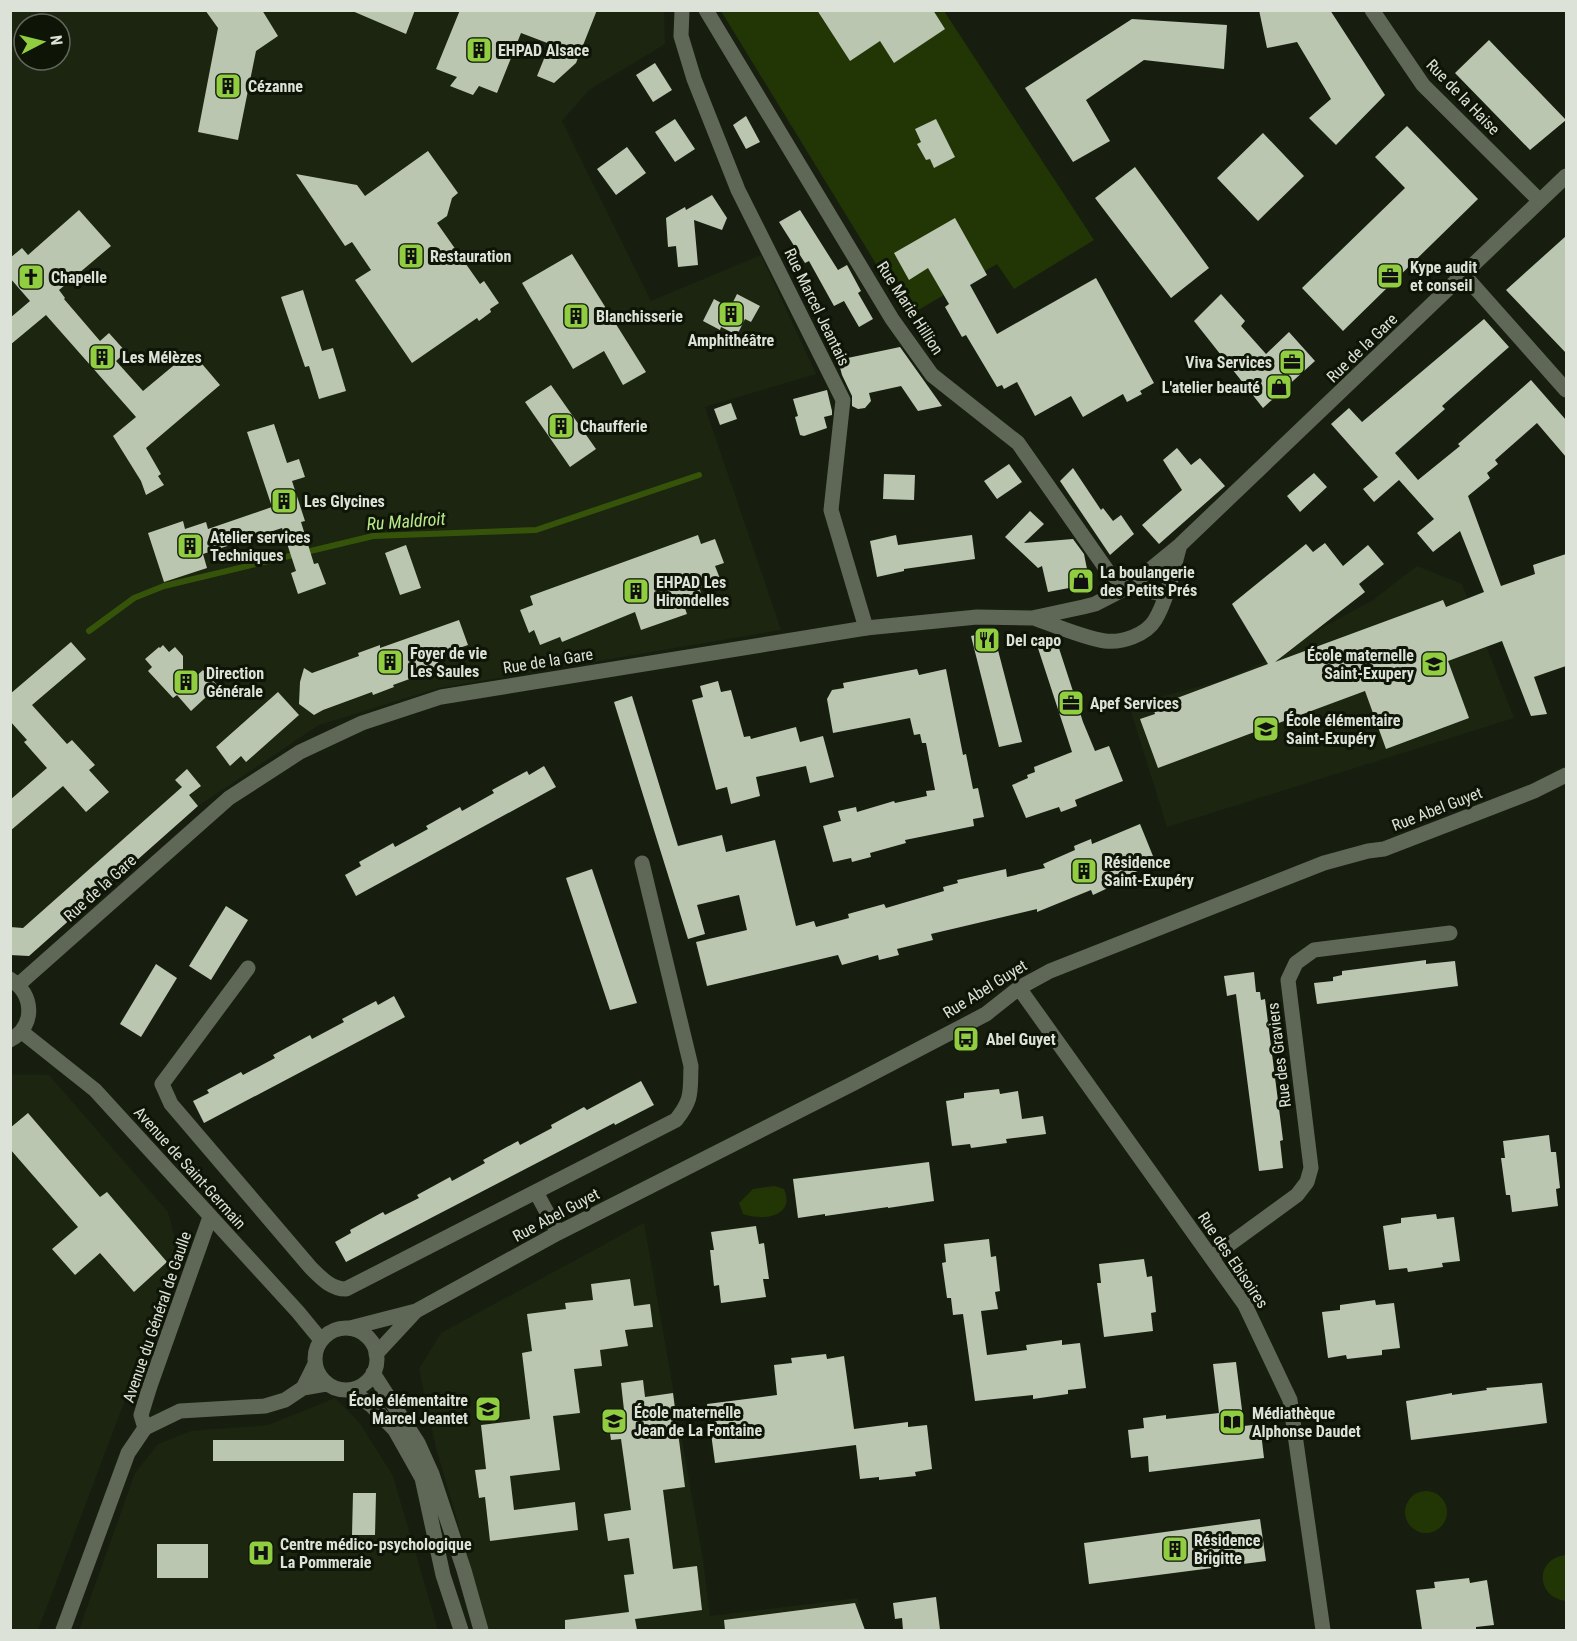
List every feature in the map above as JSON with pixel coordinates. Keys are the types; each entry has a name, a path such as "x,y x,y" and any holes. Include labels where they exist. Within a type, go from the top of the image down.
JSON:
{"street":[{"name":"Rue Marcel Jeantais","path":"682,10 681,36 694,80 738,190 843,400 831,510 866,628"},
{"name":"Rue Marie Hillion","path":"706,10 886,309 933,375 1018,443 1109,573 1130,586"},
{"name":"Rue de la Haise","path":"1372,10 1423,86 1539,200"},
{"name":"Rue de la Gare","path":"14,982 229,798 300,752 362,723 441,697 866,628 978,617 1032,618 1095,604 1130,586 1180,545 1566,176"},
{"path":"1464,275 1566,390"},
{"name":"Rue de la Gare","path":"1032,618 1105,641 1124,639 1141,633 1154,621 1165,595 1180,545"},
{"path":"1130,586 1165,595"},
{"path":"1083,607 1082,626 1087,636"},
{"name":"Rue Abel Guyet","path":"350,1328 416,1311 558,1233 986,1014 1018,987 1061,967 1324,863 1384,849 1534,791 1566,775"},
{"path":"248,968 162,1084 171,1104 324,1281 339,1289 346,1289 675,1120 687,1106 690,1096 691,1066 642,863"},
{"name":"Rue des Graviers","path":"1212,1257 1297,1195 1307,1182 1311,1168 1288,980 1296,963 1314,950 1450,933"},
{"path":"14,982 25,993 29,1003 27,1023 16,1036"},
{"name":"Rue des Ebisoires","path":"1018,987 1245,1305 1290,1400 1323,1630"},
{"name":"Avenue de Saint-Germain","path":"16,1036 95,1090 321,1340"},
{"path":"536,1192 558,1233"},
{"name":"Avenue du Général de Gaulle","path":"145,1428 141,1415 210,1217"},
{"name":"Rue Abel Guyet","path":"376,1354 416,1311"},
{"path":"374,1373 360,1387 351,1390 343,1390 326,1384 315,1364 315,1355 321,1340 334,1330 350,1328 367,1337 376,1354 374,1373 418,1443 432,1474 481,1630"},
{"path":"303,1388 315,1364"},
{"name":"Avenue du Général de Gaulle","path":"63,1630 128,1453 145,1428 180,1411 265,1406 285,1400 303,1388 326,1384"},
{"path":"351,1390 372,1406 395,1430 422,1478 444,1575 461,1630"}],"shaded area":[{"path":"11,11 664,11 665,44 589,90 562,121 651,301 761,255 816,374 705,407 781,630 439,688 319,725 198,806 29,956 11,954"},
{"name":"École élémentaire Saint-Exupéry","path":"1417,566 1462,584 1514,718 1167,827 1129,705 1224,680 1266,661 1312,627 1316,631 1373,600"},
{"path":"11,1074 49,1075 168,1212 177,1246 172,1276 38,1630 11,1630"},
{"path":"644,1223 703,1560 710,1616 858,1598 862,1630 489,1630 436,1448 419,1369 441,1333"},
{"name":"Centre médico-psychologique La Pommeraie","path":"335,1398 359,1422 393,1476 438,1630 79,1630 135,1473 158,1444 191,1431 268,1425"}],"green space":[{"path":"721,11 944,11 1094,240 1014,289 997,264 908,316"},
{"path":"774,1186 784,1189 785,1206 781,1211 767,1217 743,1214 739,1203 753,1189"},
{"path":"1426,1491 1441,1497 1447,1512 1441,1527 1426,1533 1411,1527 1405,1512 1411,1497"},
{"path":"1566,1555 1566,1601 1549,1593 1543,1578 1544,1570 1549,1563"}],"building":[{"name":"Cézanne","path":"205,10 262,10 278,36 256,51 238,140 198,132 218,28"},
{"path":"350,10 415,10 406,34"},
{"name":"EHPAD Alsace","path":"460,10 597,10 576,63 554,83 537,76 550,44 521,33 497,93 479,86 473,95 450,86 457,77 436,69"},
{"path":"817,10 933,10 945,29 894,63 880,41 850,61"},
{"path":"1259,10 1330,10 1385,95 1336,145 1309,118 1331,99 1297,42 1267,48"},
{"path":"1132,19 1227,25 1224,69 1144,60 1086,100 1110,141 1073,162 1025,88"},
{"path":"1489,40 1566,120 1530,150 1455,73"},
{"path":"655,63 672,90 653,102 636,75"},
{"path":"746,116 760,142 746,149 733,125"},
{"path":"675,119 695,149 675,162 655,132"},
{"path":"936,119 955,157 934,168 930,159 926,160 917,144 921,142 915,129"},
{"path":"1407,126 1478,199 1343,331 1302,288 1405,188 1375,157"},
{"path":"1263,133 1304,176 1258,221 1217,178"},
{"path":"627,147 646,173 616,195 597,169"},
{"name":"Restauration","path":"428,151 458,193 452,198 447,216 437,223 480,284 484,281 499,303 479,321 477,318 412,363 355,280 371,270 352,242 345,246 296,174 357,185 365,196"},
{"path":"1135,167 1209,268 1171,298 1095,198"},
{"path":"712,195 727,218 722,230 694,220 698,265 678,267 676,246 668,247 666,218"},
{"path":"79,210 111,246 59,290 64,299 100,341 109,333 126,352 116,361 143,391 191,351 220,385 146,448 161,474 158,476 164,485 146,495 141,481 113,436 136,417 46,315 10,345 10,318 30,301 10,278 10,258 22,248 28,255"},
{"path":"800,210 838,270 847,265 861,291 858,293 873,319 859,327 844,301 834,306 809,261 805,263 779,222"},
{"path":"955,218 987,275 970,285 997,334 1096,278 1154,383 1140,391 1142,394 1127,402 1123,394 1083,417 1071,396 1035,416 1017,382 1004,389 1002,385 997,387 966,335 962,337 945,307 949,304 928,268 909,280 894,253"},
{"path":"1566,236 1566,353 1506,290"},
{"name":"Blanchisserie","path":"572,254 646,372 623,385 604,351 573,369 522,283"},
{"path":"303,290 322,351 333,348 346,391 319,399 309,366 305,367 281,297"},
{"name":"Amphithéâtre","path":"737,294 760,306 751,322 745,319 737,335 721,327 720,330 703,321 714,299 730,308"},
{"path":"1221,294 1245,321 1241,326 1266,354 1289,332 1315,361 1263,408 1194,321"},
{"path":"1484,319 1509,347 1442,406 1445,409 1395,453 1418,480 1460,446 1458,444 1531,380 1566,420 1566,457 1537,423 1495,460 1498,464 1487,473 1490,478 1468,496 1501,586 1535,574 1533,565 1566,554 1566,666 1534,677 1547,714 1531,716 1502,641 1448,661 1469,718 1386,749 1365,691 1158,768 1140,719 1155,714 1153,707 1268,664 1232,604 1306,544 1313,552 1325,543 1343,566 1368,545 1384,564 1359,584 1365,592 1275,662 1443,600 1446,607 1484,592 1460,531 1433,552 1417,533 1434,519 1399,480 1374,502 1363,489 1378,477 1331,424 1349,408 1362,422"},
{"path":"900,347 942,406 918,411 901,386 869,393 871,401 865,408 858,409 852,406 852,396 838,360"},
{"name":"Chaufferie","path":"551,385 596,449 570,467 525,402"},
{"path":"827,390 832,415 824,417 827,428 804,436 800,435 793,399"},
{"path":"731,403 737,419 720,425 714,409"},
{"path":"274,424 287,463 299,459 305,477 292,481 305,521 301,522 314,564 318,563 326,584 298,594 291,573 296,571 282,528 203,554 207,568 164,582 148,533 183,521 185,529 206,522 208,529 272,507 247,432"},
{"path":"1177,448 1191,465 1200,458 1225,486 1159,544 1142,525 1182,490 1163,460"},
{"path":"1009,464 1022,482 997,499 984,481"},
{"path":"1073,468 1101,510 1103,508 1113,521 1121,515 1134,534 1110,555 1060,481"},
{"path":"1314,473 1327,487 1300,512 1287,496"},
{"path":"884,474 915,475 914,500 883,499"},
{"path":"1030,511 1044,524 1024,543 1073,539 1084,554 1090,584 1048,592 1042,566 1038,568 1005,537"},
{"name":"EHPAD Les Hirondelles","path":"698,535 701,544 715,539 724,563 715,566 721,581 699,588 701,593 682,600 687,614 641,630 635,612 562,642 560,637 540,645 534,630 529,633 520,610 533,605 530,596"},
{"path":"896,535 898,545 972,535 975,559 904,569 904,571 877,577 870,541"},
{"path":"406,545 421,588 400,595 385,553"},
{"name":"Foyer de vie Les Saules","path":"459,620 468,645 436,656 440,668 373,695 372,692 314,715 299,704 300,682 304,668 312,673 359,656 358,653 380,645 380,648"},
{"path":"993,631 1022,742 999,747 971,636"},
{"path":"1034,636 1055,636 1083,722 1095,751 1109,746 1123,781 1075,800 1077,806 1061,812 1059,807 1026,818 1012,785 1028,778 1027,775 1035,772 1034,767 1072,752"},
{"path":"71,642 86,659 32,705 67,744 72,740 95,765 89,770 109,792 86,812 63,786 10,831 10,800 47,768 24,742 27,740 10,721 10,694"},
{"name":"Direction Générale","path":"163,645 169,652 175,647 183,656 183,688 203,670 218,686 191,711 177,695 173,698 148,671 152,667 145,659"},
{"path":"917,669 919,675 946,669 963,755 966,754 973,789 978,788 984,817 973,819 974,826 905,840 906,843 870,853 871,857 852,862 851,858 833,862 823,826 841,821 838,811 856,807 857,812 894,801 895,803 927,796 926,791 935,790 926,743 922,743 920,734 914,735 910,718 833,733 827,699 832,690 844,688 843,683"},
{"path":"718,681 721,692 731,690 744,737 750,736 751,739 796,727 800,742 823,736 834,777 810,783 806,766 756,777 760,796 731,804 727,787 716,790 692,700 703,697 700,686"},
{"path":"278,692 299,715 246,762 241,756 230,766 216,747"},
{"path":"632,696 678,846 722,835 726,852 775,840 796,926 814,921 816,927 849,918 848,914 884,904 886,908 944,891 943,887 958,883 957,880 1006,869 1007,877 1045,868 1043,864 1075,850 1074,846 1091,839 1092,844 1140,824 1155,861 1108,883 1110,887 1093,895 1091,890 1037,912 1037,909 931,934 933,940 897,949 899,955 879,960 878,955 842,965 838,955 707,986 696,942 747,930 739,895 697,905 705,934 688,939 614,702"},
{"path":"544,766 556,787 356,896 345,875 361,866 359,862 393,843 395,847 428,829 426,826 460,807 462,811 494,793 492,790 527,771 529,775"},
{"path":"187,769 201,786 189,795 198,806 29,956 10,955 10,927 23,928 182,787 175,780"},
{"path":"592,869 637,1003 610,1010 566,878"},
{"path":"226,906 248,920 211,980 189,966"},
{"path":"1426,960 1426,964 1455,961 1458,986 1317,1004 1314,983 1333,981 1333,977 1342,975 1342,971"},
{"path":"156,964 177,978 141,1037 120,1024"},
{"path":"1254,972 1256,992 1260,992 1261,1000 1265,999 1283,1140 1280,1141 1283,1168 1259,1171 1236,994 1227,996 1224,976"},
{"path":"394,996 405,1017 204,1123 193,1101 209,1093 207,1090 241,1072 243,1075 275,1058 273,1055 310,1035 312,1039 344,1022 342,1019 376,1001 378,1005"},
{"path":"641,1081 654,1105 615,1125 614,1123 346,1262 335,1242 351,1233 350,1230 383,1212 385,1215 419,1198 417,1195 450,1177 452,1181 485,1163 483,1160 518,1141 520,1145 584,1107 587,1110"},
{"path":"999,1089 1000,1094 1018,1091 1022,1119 1043,1116 1046,1134 1006,1139 1007,1143 971,1148 970,1144 952,1146 946,1101 964,1098 964,1093"},
{"path":"28,1113 100,1197 107,1192 167,1262 134,1292 100,1253 75,1275 52,1249 78,1227 10,1149 10,1128"},
{"path":"1549,1135 1551,1152 1556,1152 1560,1188 1556,1189 1558,1206 1512,1212 1510,1195 1506,1195 1501,1158 1505,1158 1503,1141"},
{"path":"929,1162 934,1201 798,1218 793,1179"},
{"path":"1436,1214 1437,1219 1454,1217 1460,1261 1442,1263 1443,1267 1408,1272 1407,1268 1389,1270 1383,1226 1401,1223 1401,1218"},
{"path":"756,1226 759,1244 764,1243 769,1279 763,1279 766,1297 721,1303 719,1285 714,1286 710,1250 714,1250 711,1232"},
{"path":"989,1239 991,1257 996,1256 1000,1291 995,1292 998,1309 981,1311 987,1355 1027,1350 1026,1345 1062,1340 1062,1345 1080,1343 1086,1388 1068,1390 1068,1394 1033,1399 1033,1395 975,1401 963,1314 953,1315 951,1298 947,1298 942,1263 946,1262 944,1244"},
{"path":"1144,1259 1147,1277 1152,1276 1156,1312 1151,1313 1153,1331 1104,1337 1097,1283 1101,1283 1099,1264"},
{"path":"630,1279 634,1306 650,1304 653,1327 625,1330 628,1346 600,1350 602,1366 574,1369 580,1413 553,1416 560,1470 510,1476 514,1510 575,1502 578,1530 490,1541 485,1497 479,1498 475,1470 486,1469 481,1425 530,1419 522,1353 532,1351 527,1314 566,1309 565,1303 593,1300 591,1284"},
{"path":"1375,1300 1376,1305 1394,1303 1400,1348 1382,1350 1382,1355 1347,1359 1346,1355 1328,1358 1322,1312 1340,1310 1340,1305"},
{"path":"826,1354 827,1359 844,1356 854,1429 908,1422 908,1427 927,1425 932,1469 915,1472 916,1476 879,1480 879,1477 860,1479 856,1445 715,1463 707,1404 777,1395 774,1365 792,1363 791,1358"},
{"path":"1236,1362 1244,1426 1260,1424 1264,1458 1149,1472 1148,1456 1131,1458 1128,1430 1144,1428 1143,1418 1166,1415 1166,1419 1219,1413 1213,1364"},
{"path":"643,1380 645,1397 673,1393 685,1487 663,1490 673,1569 697,1566 702,1610 635,1619 637,1630 565,1630 565,1620 629,1612 624,1575 634,1574 629,1538 608,1541 604,1514 631,1510 621,1439 611,1440 607,1413 624,1410 621,1383"},
{"path":"1542,1383 1547,1423 1411,1440 1406,1401 1487,1390 1486,1388"},
{"path":"213,1440 344,1440 344,1461 213,1461"},
{"path":"353,1493 376,1493 375,1535 352,1535"},
{"name":"Résidence Brigitte","path":"1260,1519 1266,1561 1089,1584 1084,1543"},
{"path":"157,1544 208,1544 208,1578 157,1578"},
{"path":"1469,1578 1470,1583 1487,1580 1494,1625 1476,1627 1476,1630 1422,1630 1416,1590 1435,1588 1434,1582"},
{"path":"936,1597 940,1630 903,1630 902,1618 895,1619 893,1603"},
{"path":"855,1603 865,1630 725,1630 724,1620"}],"waterway":[{"name":"Ru Maldroit","path":"89,631 134,598 164,586 373,536 536,530 699,475"}],"place":[{"name":"EHPAD Alsace","path":"479,50"},
{"name":"Cézanne","path":"228,86"},
{"name":"Restauration","path":"411,256"},
{"name":"Kype audit et conseil","path":"1390,276"},
{"name":"Chapelle","path":"31,277"},
{"name":"Amphithéâtre","path":"731,314"},
{"name":"Blanchisserie","path":"576,316"},
{"name":"Les Mélèzes","path":"102,357"},
{"name":"Viva Services","path":"1292,362"},
{"name":"L'atelier beauté","path":"1279,387"},
{"name":"Chaufferie","path":"561,426"},
{"name":"Les Glycines","path":"284,501"},
{"name":"Atelier services Techniques","path":"190,546"},
{"name":"La boulangerie des Petits Prés","path":"1081,581"},
{"name":"EHPAD Les Hirondelles","path":"636,591"},
{"name":"Del capo","path":"987,640"},
{"name":"Foyer de vie Les Saules","path":"390,662"},
{"name":"École maternelle Saint-Exupery","path":"1434,664"},
{"name":"Direction Générale","path":"186,682"},
{"name":"Apef Services","path":"1071,703"},
{"name":"École élémentaire Saint-Exupéry","path":"1266,729"},
{"name":"Résidence Saint-Exupéry","path":"1084,871"},
{"name":"Abel Guyet","path":"966,1039"},
{"name":"École élémentaitre Marcel Jeantet","path":"488,1409"},
{"name":"École maternelle Jean de La Fontaine","path":"614,1421"},
{"name":"Médiathèque Alphonse Daudet","path":"1232,1422"},
{"name":"Résidence Brigitte","path":"1175,1549"},
{"name":"Centre médico-psychologique La Pommeraie","path":"261,1553"}]}
